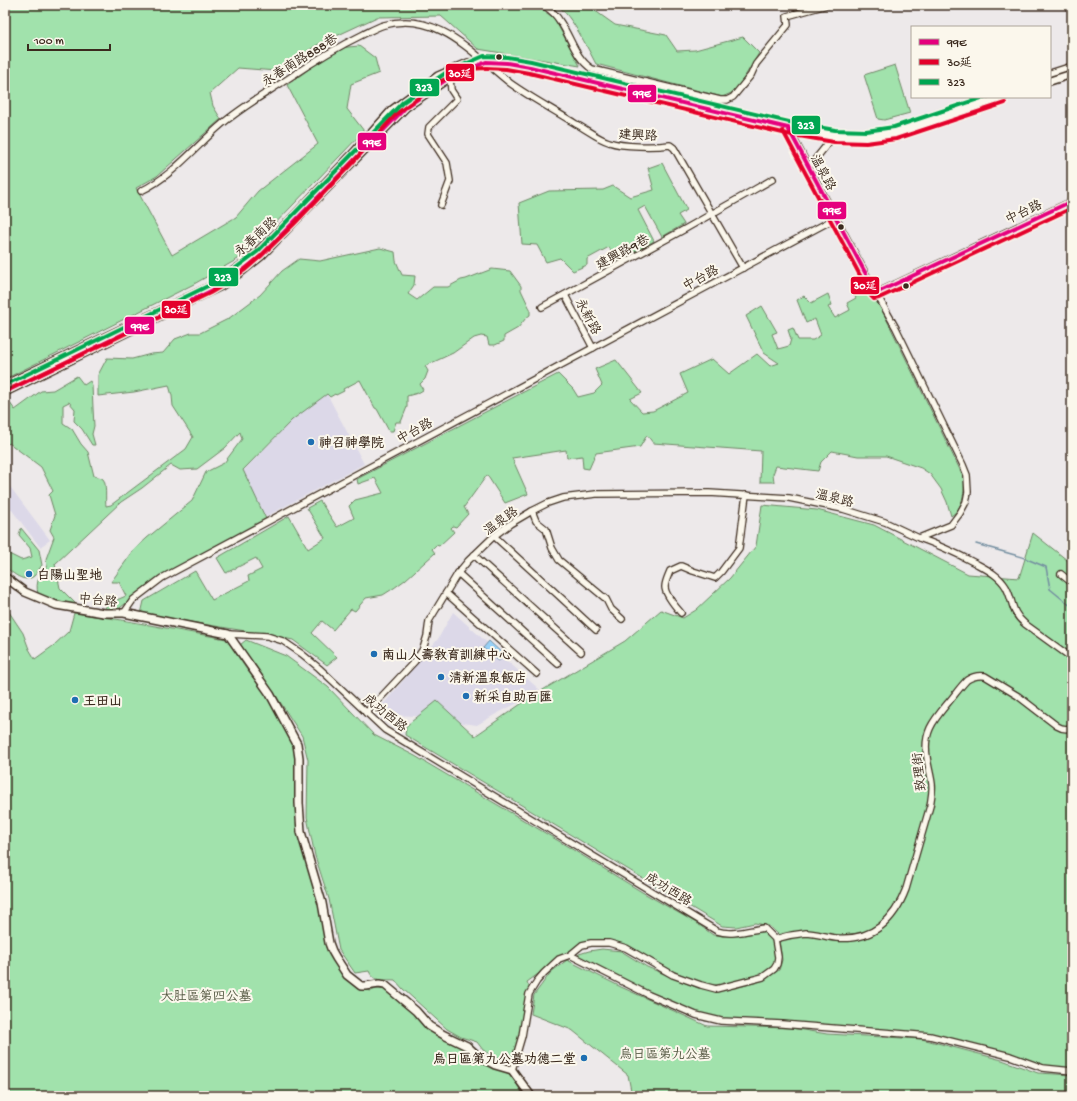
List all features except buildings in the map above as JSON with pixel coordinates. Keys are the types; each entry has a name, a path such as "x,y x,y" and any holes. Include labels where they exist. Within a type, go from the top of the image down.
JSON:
{"street":[{"path":"543,5 560,21 581,59 592,69 720,100 727,100 733,97 751,75 756,64 788,25 787,16 827,5"},
{"name":"永春南路888巷","path":"141,191 153,185 181,163 223,124 251,102 350,40 382,26 408,21 426,24 443,31 486,62"},
{"name":"永春南路","path":"5,385 16,382 61,361 220,283 259,254 406,107 450,77 486,62"},
{"name":"建興路","path":"486,62 510,83 607,142 627,145 670,146 674,148 743,268"},
{"name":"永春南路","path":"259,254 392,110 438,76 468,63 507,63 530,67 788,128 834,136 866,137 895,133 1000,98"},
{"path":"1051,73 1072,66"},
{"path":"1051,81 1072,74"},
{"path":"441,204 450,181 447,163 428,134 429,127 457,98 451,90 450,77"},
{"name":"溫泉路","path":"366,713 415,661 423,649 429,621 458,573 474,554 510,524 548,503 563,498 596,494 709,493 789,498 844,509 885,522 919,538 951,525 960,513 966,502 968,492 968,480 963,465 896,328 788,128"},
{"path":"809,167 834,136"},
{"name":"建興路9巷","path":"542,307 685,229 772,179"},
{"name":"中台路","path":"876,293 1072,201"},
{"name":"中台路","path":"5,576 25,592 56,605 104,613 124,613 133,600 162,578 836,218"},
{"name":"永新路","path":"565,295 593,348"},
{"name":"永春南路","path":"5,392 16,382"},
{"path":"681,613 665,589 670,571 681,566 714,578 721,572 739,548 746,495"},
{"path":"532,511 536,521 546,528 552,548 559,560 606,599 611,609 622,619"},
{"path":"494,536 596,630"},
{"path":"919,538 951,550 1000,579 1006,586 1019,619 1072,658"},
{"path":"474,554 581,652"},
{"path":"458,573 558,664"},
{"path":"1061,574 1072,583"},
{"path":"446,593 537,674"},
{"name":"成功西路","path":"124,613 228,634 267,636 283,641 319,668 385,730 717,931 723,934 764,928 775,939"},
{"path":"228,634 270,694 297,744 299,758 298,803 301,832 317,881 326,917 330,943 336,958 347,975 361,986 379,984 385,985 416,1011 429,1026 467,1046 478,1056 495,1065 512,1070 531,1096"},
{"name":"致理街","path":"775,939 795,934 808,933 837,938 848,938 871,932 889,920 902,900 906,889 931,800 932,785 926,746 930,728 967,680 972,676 985,676 1018,696 1062,729 1069,729 1072,727"},
{"path":"512,1070 522,1036 529,994 537,981 559,959 570,955 582,945 591,943 609,943 626,948 673,975 716,989 763,977 774,969 777,964 778,957 775,939"},
{"path":"570,955 649,995 696,1016 721,1021 782,1024 930,1036 1010,1056 1043,1068 1072,1071"}],"shaded area":[{"name":"神召神學院","path":"327,394 364,464 265,517 243,471 292,420"},
{"path":"5,480 50,540 40,547 5,501"},
{"name":"清新溫泉飯店","path":"453,612 541,691 477,725 415,716 375,714 438,639"}],"green space":[{"path":"5,5 535,5 554,18 580,66 478,49 441,16 377,17 317,45 276,71 238,68 210,93 213,106 221,119 157,176 136,188 172,255 236,217 258,191 318,144 287,85 338,48 359,46 375,58 379,73 351,84 347,109 364,131 245,255 194,284 5,379"},
{"path":"557,5 587,5 615,25 666,35 677,51 695,50 743,37 759,53 736,91 722,97 596,64 574,24"},
{"path":"895,65 910,113 884,120 878,119 864,75"},
{"path":"662,163 687,210 678,215 684,224 662,237 645,206 638,210 654,241 617,262 609,247 587,259 587,265 573,271 560,258 546,262 537,245 522,244 519,203 549,191 603,190 613,186 630,197 654,190 648,168"},
{"path":"380,248 395,252 396,261 402,275 415,276 414,285 408,294 417,300 433,287 448,287 461,280 492,269 510,271 521,286 521,290 530,309 530,315 518,328 504,336 504,341 495,345 489,345 487,337 481,336 474,338 453,353 425,366 428,371 425,379 420,384 423,390 407,396 407,407 401,422 396,422 393,431 389,431 360,380 343,389 344,391 336,395 335,394 330,397 327,394 292,420 243,470 266,519 161,577 117,610 104,610 107,604 126,596 119,582 111,582 134,550 192,501 206,472 224,463 242,439 240,432 225,448 197,469 180,470 171,465 142,488 121,502 55,564 60,588 77,605 38,594 37,585 40,575 47,566 46,559 54,537 50,530 55,515 49,495 53,491 41,467 9,443 5,447 6,401 10,403 15,410 41,391 53,390 77,376 84,385 90,381 92,385 94,426 92,434 95,445 92,445 82,429 74,421 75,409 69,402 63,405 63,423 72,429 88,452 94,476 103,479 104,481 106,506 111,505 186,449 193,437 173,406 169,385 134,392 98,396 98,375 107,358 132,359 151,354 163,353 175,339 191,333 200,333 228,319 260,295 282,271 299,259 320,261"},
{"path":"863,283 882,310 964,478 961,504 951,516 941,489 930,474 921,468 886,456 858,456 832,451 821,462 818,471 776,466 773,474 774,482 760,482 761,451 653,443 647,435 640,447 596,453 589,469 583,468 582,456 567,458 566,450 512,458 528,494 505,503 487,475 464,507 468,514 456,527 453,526 451,528 454,532 439,546 436,545 432,549 435,553 405,580 383,595 366,598 355,611 351,609 333,630 322,621 312,633 337,657 327,665 293,640 141,614 144,601 195,571 212,600 249,581 248,576 262,569 256,558 226,573 217,558 289,516 308,549 325,538 307,508 320,501 337,527 354,518 349,506 355,500 383,493 375,478 358,484 357,479 558,374 573,389 578,397 594,393 602,385 595,369 616,360 642,393 630,399 642,412 653,411 688,393 680,374 712,359 729,374 757,354 770,366 779,363 764,353 746,316 762,306 777,332 772,334 778,349 789,346 791,339 788,330 793,328 798,340 813,340 821,335 815,319 806,323 797,300 804,296 811,303 828,294 832,305 828,307 835,318 850,310 847,303 856,298 850,289"},
{"path":"762,505 817,510 874,525 968,574 1019,578 1033,533 1072,564 1072,1069 1039,1066 923,1035 792,1023 705,1021 575,958 579,954 602,949 621,951 647,967 698,988 717,991 761,981 779,970 782,960 778,934 769,926 755,923 736,927 722,926 405,735 406,726 437,701 475,736 531,697 625,641 661,610 683,618 696,610 730,578 756,546"},
{"path":"21,528 39,550 42,565 34,576 26,579 15,575 5,567 5,552 21,560 32,557 30,548 19,535"},
{"name":"大肚區第四公墓","path":"5,606 23,633 29,649 35,659 53,646 69,631 74,613 226,639 247,670 286,720 301,752 301,785 305,843 330,945 348,976 366,990 389,990 445,1038 511,1075 524,1096 5,1096"},
{"path":"246,640 286,656 328,687 374,735 415,756 698,924 713,935 738,936 765,931 772,938 776,958 773,967 765,973 738,982 718,985 701,983 668,969 621,944 589,944 566,954 527,982 531,991 515,1063 495,1057 483,1050 477,1042 461,1037 447,1029 395,980 377,979 371,975 369,971 355,973 339,950 329,899 315,856 307,817 308,760 302,736 273,691 254,672 240,645"},
{"name":"烏日區第九公墓","path":"567,960 621,987 707,1026 791,1028 827,1034 922,1039 1002,1060 1038,1073 1072,1075 1072,1096 712,1096 708,1093 700,1096 632,1096 628,1075 572,1030 531,1014 534,995 551,972"}],"water":[{"path":"489,641 504,655 499,661 483,648"}],"waterway":[{"path":"976,544 1022,557 1046,567 1050,589 1072,607"}],"transit line":[{"name":"323","path":"5,385 218,281 257,252 403,102 447,72 484,56 507,57 531,61 789,122 835,130 866,131 894,127 981,98"},
{"name":"99E","path":"5,392 221,286 261,256 406,107 450,77 486,62 507,63 530,67 788,128"},
{"name":"30延","path":"8,390 222,286 246,269 294,224 396,114 441,81 469,69 506,69 529,73 787,134 834,142 866,143 896,139 1005,103"},
{"name":"99E","path":"788,128 876,293"},
{"name":"30延","path":"783,131 871,296 874,299 1072,208"},
{"name":"99E","path":"876,293 1072,201"}],"place":[{"name":"神召神學院","path":"311,442"},
{"name":"白陽山聖地","path":"29,574"},
{"name":"南山人壽教育訓練中心","path":"374,654"},
{"name":"清新溫泉飯店","path":"441,677"},
{"name":"新采自助百匯","path":"466,696"},
{"name":"王田山","path":"75,700"},
{"name":"烏日區第九公墓功德二堂","path":"584,1058"}]}
